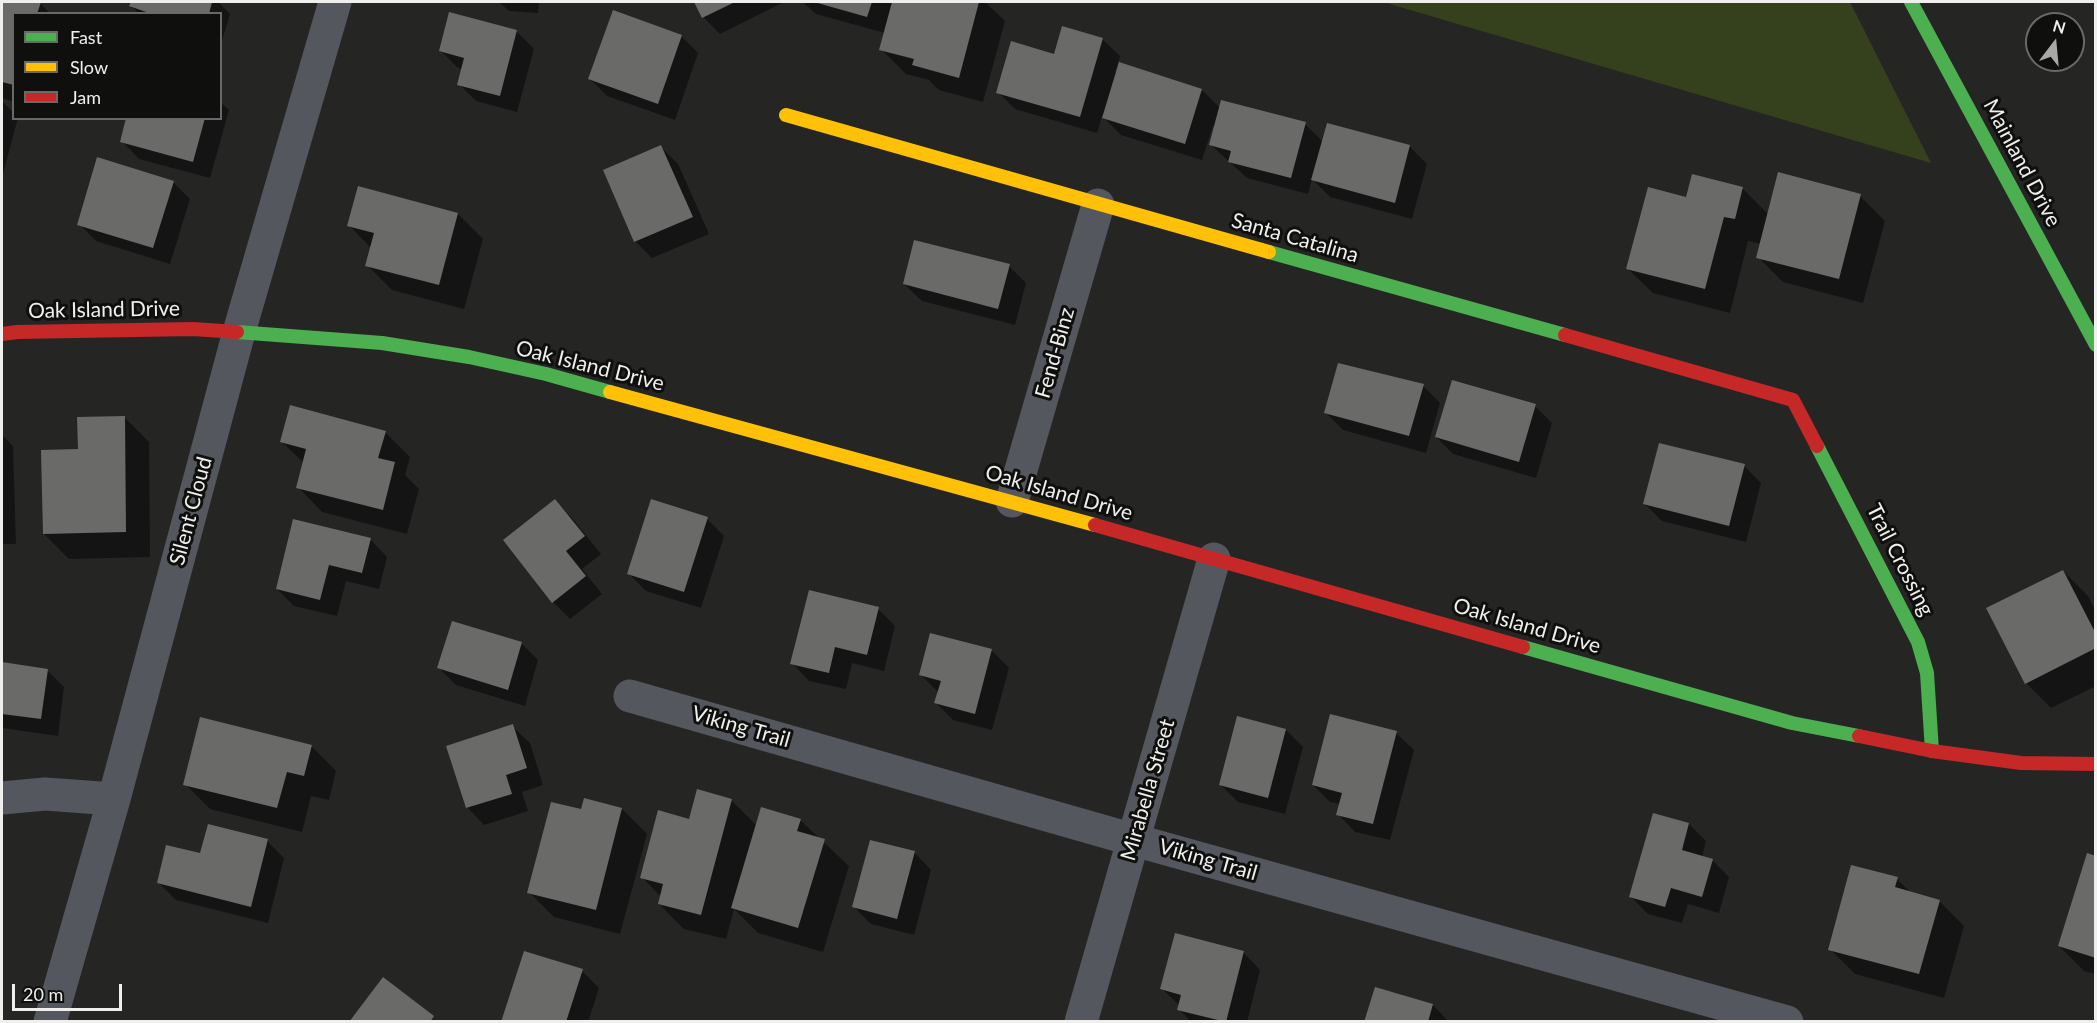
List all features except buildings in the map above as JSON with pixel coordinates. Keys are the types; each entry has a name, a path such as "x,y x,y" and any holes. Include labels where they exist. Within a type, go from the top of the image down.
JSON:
{"street":[{"name":"Silent Cloud","path":"50,1022 114,799 239,332 335,2"},
{"name":"Mainland Drive","path":"1911,2 2096,345"},
{"name":"Santa Catalina","path":"786,115 1793,400"},
{"name":"Fend-Binz","path":"1012,501 1098,204"},
{"name":"Oak Island Drive","path":"2,334 193,329 382,343 470,357 546,374 1012,501 1792,723 1932,751 2021,763 2096,764"},
{"name":"Trail Crossing","path":"1793,400 1918,642 1927,673 1932,751"},
{"name":"Mirabella Street","path":"1081,1022 1214,559"},
{"name":"Viking Trail","path":"630,696 1134,840 1787,1022"},
{"path":"2,798 45,794 114,799"}],"green space":[{"path":"1383,2 1850,2 1931,163"}],"traffic: fast":[{"path":"1911,2 2096,345"},
{"path":"1269,252 1565,335"},
{"path":"237,332 382,343 469,357 546,374 610,392"},
{"path":"1817,446 1918,642 1927,673 1932,751"},
{"path":"1523,647 1792,723 1859,736"}],"traffic: slow":[{"path":"786,115 1269,252"},
{"path":"610,392 1095,525"}],"traffic: jam":[{"path":"2,334 193,329 237,332"},
{"path":"1565,335 1793,400 1817,446"},
{"path":"1095,525 1523,647"},
{"path":"1859,736 1932,751 2021,763 2096,764"}]}
